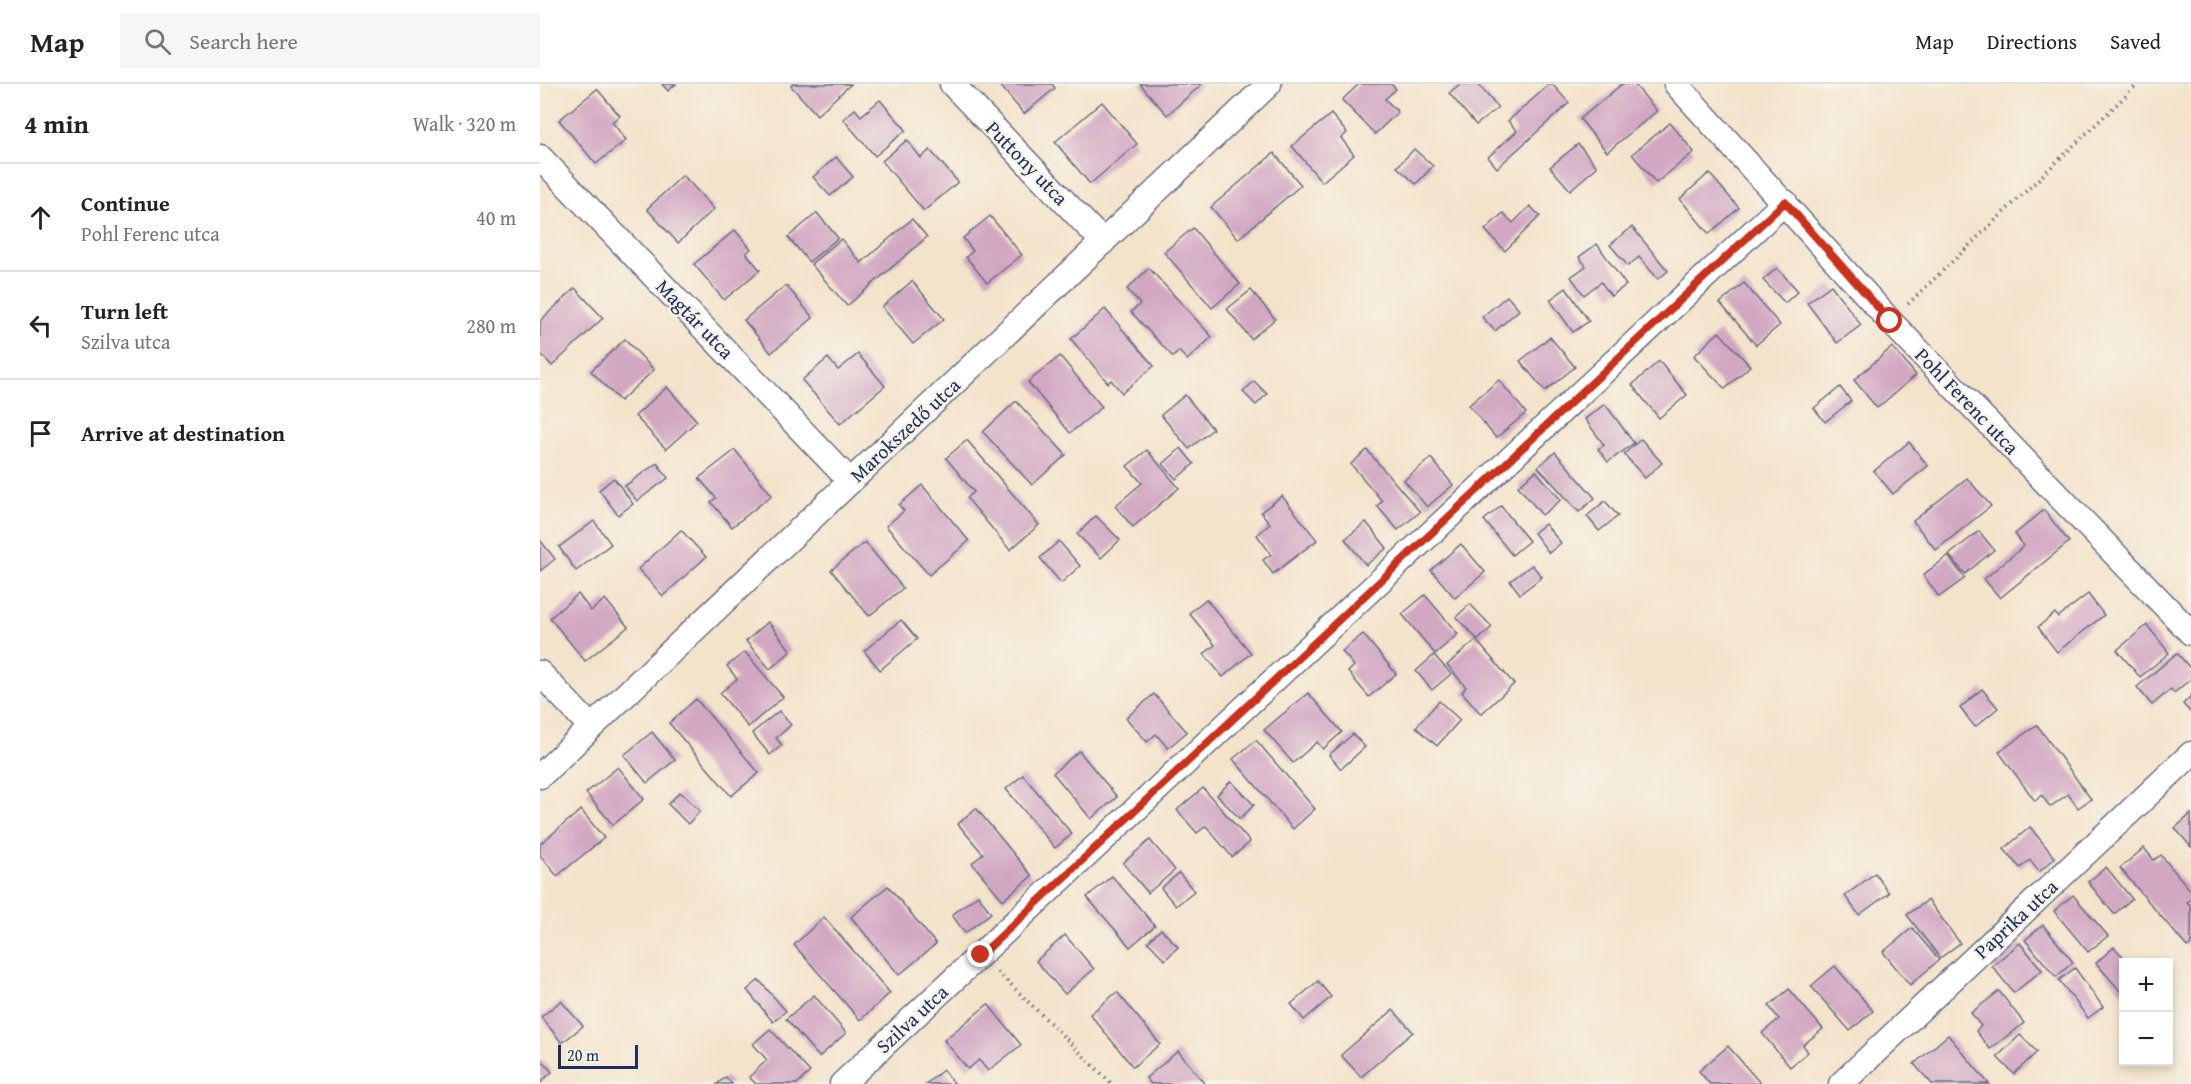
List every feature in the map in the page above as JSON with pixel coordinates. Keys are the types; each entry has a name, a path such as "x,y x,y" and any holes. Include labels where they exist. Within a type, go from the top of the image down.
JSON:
{"street":[{"name":"Puttony utca","path":"952,84 1103,242"},
{"name":"Marokszedő utca","path":"540,776 1269,84"},
{"name":"Pohl Ferenc utca","path":"1676,84 1785,202 1890,321 2191,633"},
{"name":"Magtár utca","path":"540,157 850,481"},
{"name":"Szilva utca","path":"842,1084 1785,202"},
{"path":"540,673 591,727"},
{"name":"Paprika utca","path":"1841,1084 2191,754"}],"path":[{"path":"1890,321 2138,84"},
{"path":"981,955 1112,1084"}],"building":[{"path":"662,84 676,84 668,91"},
{"path":"793,84 851,84 817,115 791,86"},
{"path":"999,84 1052,84 1055,88 1024,114"},
{"path":"1140,84 1202,84 1167,115"},
{"path":"1359,84 1391,84 1396,89 1385,99 1398,112 1375,134 1342,100"},
{"path":"1460,84 1478,84 1498,108 1476,125 1449,93"},
{"path":"1550,84 1569,103 1497,168 1488,157 1517,131 1508,121"},
{"path":"1622,84 1634,84 1657,111 1607,152 1580,119"},
{"path":"597,89 620,116 612,122 626,140 596,164 559,120"},
{"path":"880,100 906,130 875,156 843,119 855,109 861,116"},
{"path":"1102,102 1137,144 1090,184 1055,142"},
{"path":"1331,114 1347,133 1341,138 1354,155 1322,182 1292,146"},
{"path":"1670,123 1694,152 1656,183 1632,154"},
{"path":"907,140 921,158 930,150 958,182 924,211 882,161"},
{"path":"1578,144 1597,167 1570,190 1550,167"},
{"path":"1414,149 1433,166 1416,184 1397,167"},
{"path":"1274,153 1301,185 1238,239 1211,207"},
{"path":"836,157 853,177 830,196 813,177"},
{"path":"1709,173 1739,208 1709,234 1680,199"},
{"path":"683,175 714,209 678,243 647,209"},
{"path":"1530,206 1540,216 1505,251 1485,230 1503,213 1513,223"},
{"path":"817,213 838,238 809,262 788,237"},
{"path":"990,216 1022,255 987,283 966,257 973,251 963,238"},
{"path":"912,219 927,237 847,306 811,264 841,239 861,263"},
{"path":"1632,227 1668,271 1658,279 1639,257 1628,266 1610,245"},
{"path":"1193,228 1240,284 1212,308 1164,252"},
{"path":"735,230 751,249 746,253 760,270 724,300 694,264"},
{"path":"1597,244 1626,285 1611,296 1601,282 1584,295 1571,277 1586,266 1579,257"},
{"path":"1149,268 1212,337 1187,360 1179,351 1173,357 1131,312 1140,304 1127,289"},
{"path":"1777,268 1798,291 1785,303 1763,280"},
{"path":"912,281 944,319 913,344 882,307"},
{"path":"1744,283 1780,325 1756,345 1720,303"},
{"path":"786,285 813,318 771,353 744,320"},
{"path":"1831,285 1861,325 1837,343 1807,303"},
{"path":"575,288 603,318 552,366 540,353 540,321"},
{"path":"1566,288 1589,321 1573,332 1550,300"},
{"path":"1251,290 1275,319 1251,339 1227,309"},
{"path":"1507,296 1519,310 1495,331 1482,317"},
{"path":"1105,309 1154,366 1122,393 1111,380 1108,383 1071,339"},
{"path":"1719,332 1750,366 1725,389 1694,356"},
{"path":"1550,337 1575,367 1545,391 1520,361"},
{"path":"625,339 654,370 620,401 591,371"},
{"path":"1892,347 1916,375 1877,408 1854,380"},
{"path":"858,354 885,386 840,424 802,380 828,358 838,370"},
{"path":"1060,356 1102,407 1070,433 1028,382"},
{"path":"1659,361 1687,395 1659,418 1632,385"},
{"path":"1499,380 1526,413 1496,438 1469,405"},
{"path":"1254,381 1267,394 1256,405 1243,392"},
{"path":"667,387 697,421 666,449 635,416"},
{"path":"1840,387 1851,401 1825,422 1814,408"},
{"path":"1185,395 1213,429 1189,449 1161,415"},
{"path":"1016,401 1066,455 1032,485 983,432"},
{"path":"1605,404 1634,443 1608,462 1598,449 1604,445 1585,419"},
{"path":"1641,439 1662,463 1645,478 1624,454"},
{"path":"967,440 1039,525 1010,550 967,498 974,492 946,458"},
{"path":"1909,442 1928,466 1893,494 1874,471"},
{"path":"1181,448 1194,464 1176,479 1163,464"},
{"path":"735,450 772,495 732,527 711,502 716,498 699,478"},
{"path":"1147,450 1179,488 1133,527 1115,506 1142,483 1127,466"},
{"path":"1367,450 1420,512 1398,530 1377,506 1382,501 1351,464"},
{"path":"1555,452 1595,498 1579,512 1538,467"},
{"path":"1431,458 1453,485 1427,507 1404,480"},
{"path":"657,463 668,478 637,501 625,486"},
{"path":"1536,471 1561,500 1542,515 1518,486"},
{"path":"614,478 633,504 618,515 599,490"},
{"path":"1967,478 1991,506 1936,550 1913,521"},
{"path":"922,485 969,541 929,575 886,526 904,511 899,505"},
{"path":"1282,496 1317,540 1273,574 1263,560 1271,554 1257,535 1270,524 1261,512"},
{"path":"1605,501 1618,516 1599,531 1587,516"},
{"path":"1501,506 1529,541 1512,555 1484,520"},
{"path":"2044,510 2069,542 2000,598 1984,579 2024,546 2015,534"},
{"path":"1096,516 1120,540 1101,558 1077,534"},
{"path":"594,521 611,544 576,571 559,547"},
{"path":"1366,522 1387,548 1366,565 1345,539"},
{"path":"1545,524 1561,543 1549,553 1534,533"},
{"path":"681,530 706,557 663,596 638,569"},
{"path":"1979,531 1994,550 1965,574 1949,555"},
{"path":"540,540 555,559 540,571"},
{"path":"1059,541 1080,566 1061,583 1040,558"},
{"path":"865,542 903,588 869,616 831,570"},
{"path":"1461,544 1485,572 1455,598 1431,570"},
{"path":"1948,556 1965,578 1939,597 1923,575"},
{"path":"1532,565 1542,577 1520,594 1510,581"},
{"path":"578,594 591,611 605,599 628,627 585,661 550,618"},
{"path":"2088,594 2104,615 2057,652 2038,627 2055,613 2058,617"},
{"path":"1425,595 1458,634 1435,654 1402,614"},
{"path":"1206,599 1251,653 1223,677 1204,654 1215,645 1189,613"},
{"path":"1470,604 1492,627 1478,640 1456,617"},
{"path":"901,620 917,639 880,670 864,651"},
{"path":"768,622 791,651 770,669 746,641"},
{"path":"2147,625 2169,653 2140,677 2117,650"},
{"path":"1363,634 1396,674 1369,697 1348,672 1354,666 1342,651"},
{"path":"1476,640 1514,684 1481,714 1462,692 1466,687 1447,665"},
{"path":"745,652 783,697 748,727 720,693 737,679 727,666"},
{"path":"2177,653 2191,669 2191,679 2174,693 2171,689 2152,705 2137,687"},
{"path":"1434,655 1451,674 1432,690 1416,671"},
{"path":"1982,689 1998,708 1975,727 1960,708"},
{"path":"1308,693 1342,732 1323,749 1317,742 1293,763 1264,730"},
{"path":"1154,694 1187,732 1168,748 1156,734 1147,742 1126,718"},
{"path":"2191,696 2191,713 2183,704"},
{"path":"696,699 759,773 731,796 669,723"},
{"path":"1439,701 1460,720 1437,746 1416,727"},
{"path":"779,711 791,725 776,738 782,745 770,755 752,733"},
{"path":"2037,725 2091,799 2078,808 2068,794 2050,807 2042,795 2035,801 1999,752"},
{"path":"652,732 675,760 647,783 624,755"},
{"path":"1353,734 1365,747 1341,769 1329,755"},
{"path":"1256,740 1315,809 1293,829 1233,759"},
{"path":"1079,751 1117,797 1091,819 1053,773"},
{"path":"618,767 644,799 613,825 586,793"},
{"path":"1023,775 1072,834 1055,848 1006,789"},
{"path":"1231,781 1254,805 1240,819 1217,795"},
{"path":"1203,788 1250,842 1232,857 1206,826 1197,833 1177,810"},
{"path":"680,792 700,811 688,824 668,804"},
{"path":"976,808 1032,876 1003,900 972,863 983,854 958,824"},
{"path":"581,810 604,838 557,876 540,855 540,844"},
{"path":"2191,814 2191,847 2175,828"},
{"path":"2030,827 2055,858 2039,872 2030,860 2020,868 2004,849"},
{"path":"1150,840 1175,870 1148,893 1123,863"},
{"path":"2144,848 2154,860 2161,855 2191,891 2191,899 2187,902 2191,906 2191,944 2187,947 2120,868"},
{"path":"2106,867 2132,899 2114,914 2088,882"},
{"path":"1179,873 1194,891 1176,906 1161,888"},
{"path":"1875,873 1889,893 1859,915 1845,896"},
{"path":"1112,876 1155,926 1130,947 1087,897"},
{"path":"888,886 936,944 899,975 851,917"},
{"path":"978,895 991,913 965,933 952,915"},
{"path":"2073,895 2108,936 2088,952 2054,911"},
{"path":"1928,900 1960,943 1940,958 1907,915"},
{"path":"824,917 890,993 860,1020 794,945"},
{"path":"2043,925 2073,962 2056,977 2025,940"},
{"path":"1912,928 1939,960 1910,985 1883,952"},
{"path":"1161,929 1178,947 1165,960 1148,942"},
{"path":"1065,935 1094,969 1065,994 1036,961"},
{"path":"2020,943 2042,970 2014,993 1992,966"},
{"path":"2114,947 2124,958 2119,958 2119,989 2096,963"},
{"path":"1835,966 1873,1011 1850,1031 1811,986"},
{"path":"2075,968 2103,1007 2088,1018 2059,980"},
{"path":"759,980 786,1011 773,1022 747,990"},
{"path":"1318,981 1331,997 1304,1020 1291,1004"},
{"path":"1789,989 1823,1029 1803,1045 1808,1052 1790,1067 1762,1033 1779,1019 1769,1006"},
{"path":"1999,991 2024,1023 1990,1049 1976,1031 1981,1026 1971,1013"},
{"path":"1117,992 1160,1044 1133,1067 1090,1014"},
{"path":"814,995 846,1033 819,1057 786,1019"},
{"path":"561,1001 583,1026 562,1043 541,1017"},
{"path":"988,1004 1021,1045 988,1071 979,1060 968,1069 944,1040"},
{"path":"1393,1010 1413,1032 1361,1077 1341,1055"},
{"path":"770,1029 810,1072 797,1084 756,1084 749,1077 767,1060 753,1044"},
{"path":"1948,1035 1989,1084 1932,1084 1914,1064"},
{"path":"2020,1035 2037,1052 2014,1074 1997,1057"},
{"path":"1728,1046 1761,1084 1710,1084 1699,1071"},
{"path":"1178,1051 1205,1084 1151,1084 1146,1078"},
{"path":"540,1058 552,1072 540,1083"},
{"path":"943,1070 955,1084 926,1084"},
{"path":"726,1077 732,1084 717,1084"}],"route":[{"path":"981,955 1785,202 1890,321"}]}
